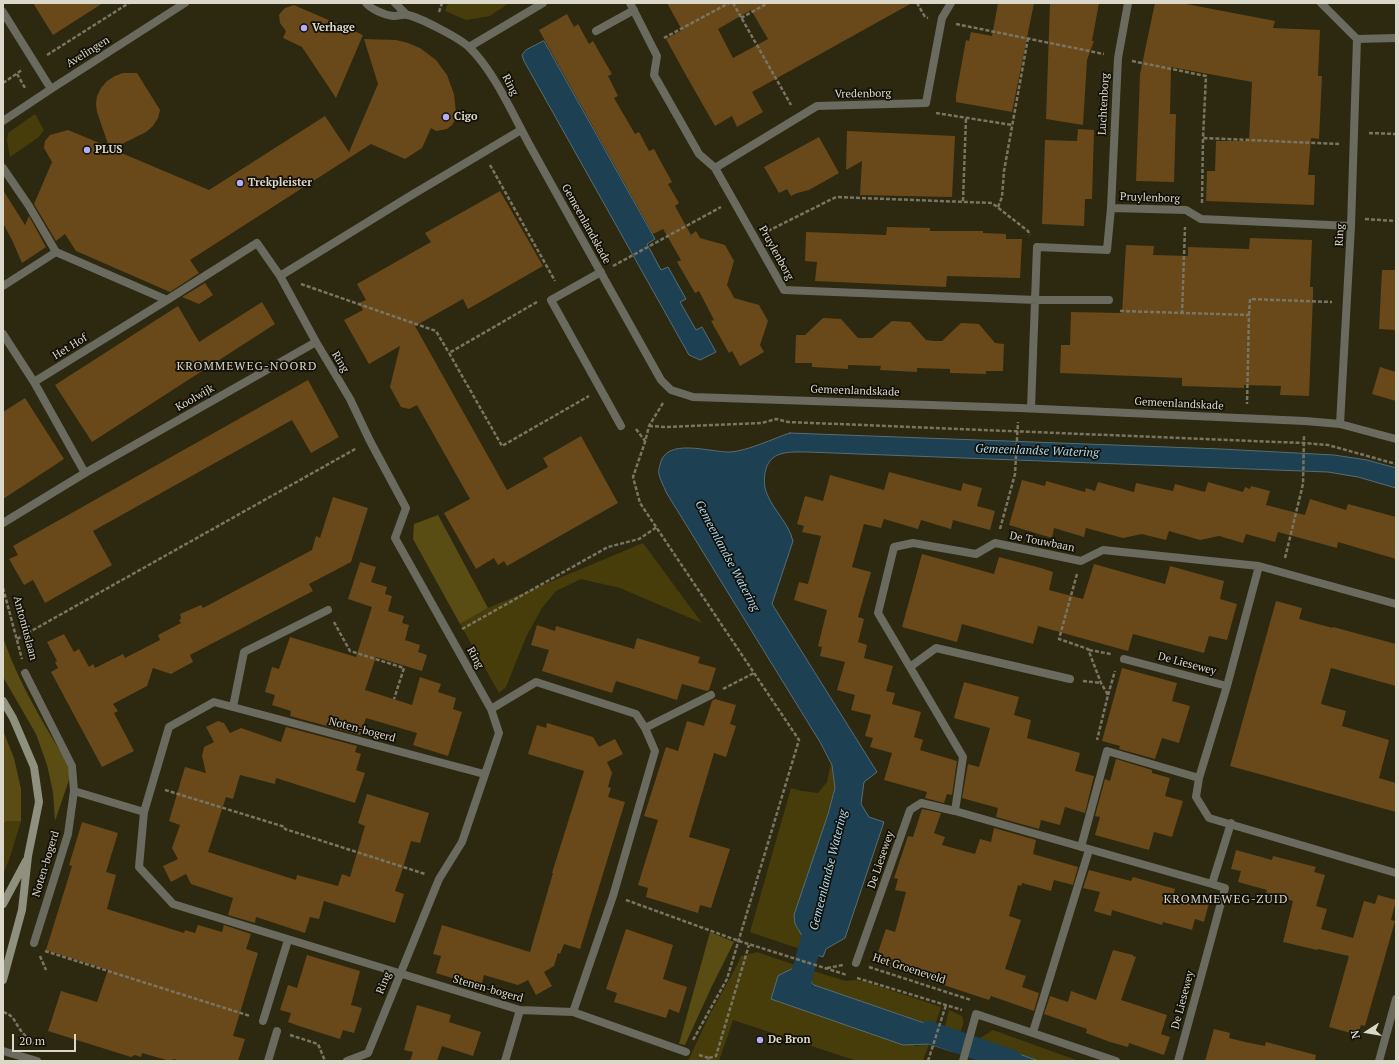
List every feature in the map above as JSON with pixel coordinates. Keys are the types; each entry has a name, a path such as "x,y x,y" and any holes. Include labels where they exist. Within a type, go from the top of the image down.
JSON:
{"main road":[{"path":"3,701 13,718 34,767 39,802 28,856 22,910 3,980"},
{"path":"3,904 28,856"}],"street":[{"name":"Avelingen","path":"3,121 185,3"},
{"path":"366,3 368,6 392,16 407,15"},
{"path":"395,3 407,15 432,25 469,47 543,3"},
{"path":"926,103 941,21 951,3"},
{"name":"Luchtenborg","path":"1111,208 1118,58 1128,3"},
{"path":"1321,3 1357,39 1396,38"},
{"name":"Pruylenborg","path":"596,31 632,6 657,56 654,75 699,154 715,168 784,290 1036,300 1109,300"},
{"path":"3,12 51,89"},
{"name":"Ring","path":"1340,424 1352,222 1357,39"},
{"name":"Ring","path":"469,47 493,76 521,130"},
{"name":"Vredenborg","path":"715,168 817,106 926,103"},
{"path":"280,276 521,130"},
{"name":"Gemeenlandskade","path":"521,130 661,380 671,390 693,397 1031,408 1340,424"},
{"path":"3,168 29,206 56,252 167,300"},
{"name":"Pruylenborg","path":"1037,247 1107,250 1111,208 1186,210 1201,219 1352,222"},
{"name":"Het Hof","path":"34,382 257,243 280,276"},
{"path":"1031,408 1037,247"},
{"path":"3,286 56,252"},
{"path":"601,272 551,300 621,426"},
{"name":"Ring","path":"280,276 316,342 350,399 370,441 406,508 394,538 491,710 499,733 462,842 439,879 368,1053 347,1061"},
{"path":"3,334 34,382 85,473"},
{"name":"Koolwijk","path":"3,523 85,473 316,342"},
{"path":"1340,424 1396,439"},
{"name":"De Touwbaan","path":"910,667 878,613 894,546 913,543 976,554 995,543 1081,560 1103,550 1259,566 1396,604"},
{"path":"1227,686 1259,566"},
{"path":"234,707 244,652 328,610"},
{"path":"955,811 963,758 910,667 936,648 1070,679"},
{"name":"De Liesewey","path":"1122,657 1227,686 1199,778 1196,797 1209,818 1231,823 1396,873"},
{"name":"Noten-bogerd","path":"25,673 72,766 74,791 68,834 34,943"},
{"path":"491,710 536,682 636,714 645,728 655,751 613,896 573,1012"},
{"path":"645,728 711,695"},
{"name":"Noten-bogerd","path":"400,974 173,904 139,867 144,812 169,727 214,702 484,774"},
{"path":"1081,848 1107,752 1199,778"},
{"path":"74,791 144,812"},
{"name":"De Liesewey","path":"856,963 910,810 920,803 955,811 1212,884 1225,888 1178,1061"},
{"path":"1212,884 1231,823"},
{"path":"1033,1032 1089,850"},
{"path":"263,1021 288,940"},
{"name":"Stenen-bogerd","path":"400,974 520,1010 573,1012 686,1052"},
{"path":"1379,1061 1396,999"},
{"path":"505,1061 520,1010"},
{"path":"963,1059 976,1014 1116,1061"},
{"path":"268,1061 277,1031"},
{"path":"3,1051 37,1061"}],"path":[{"path":"3,83 129,3"},
{"path":"652,45 729,3"},
{"path":"733,3 798,118"},
{"path":"741,18 768,3"},
{"path":"917,3 925,17 1096,51 1118,58 1206,76 1201,219"},
{"path":"998,207 1002,197 1004,171 1028,38"},
{"path":"926,103 935,113 1012,126"},
{"path":"963,202 966,118"},
{"path":"1354,133 1396,134"},
{"path":"1203,138 1354,145"},
{"path":"483,153 562,293"},
{"path":"755,238 836,197 992,203 1028,231 1037,247"},
{"path":"624,260 733,200"},
{"path":"1182,314 1186,210"},
{"path":"1352,222 1396,221"},
{"path":"280,276 436,331 502,446 600,389"},
{"path":"1247,418 1250,299 1347,302"},
{"path":"449,352 540,301 551,300"},
{"path":"1109,300 1110,310 1182,314 1249,315"},
{"path":"671,390 649,426 633,477 640,503 800,740 727,979 686,1052"},
{"path":"649,426 667,427 762,423 776,419 788,422 1303,442 1328,445 1396,464"},
{"path":"995,543 1015,474 1018,432"},
{"path":"18,639 370,441"},
{"path":"1282,573 1304,484 1303,445"},
{"path":"450,636 608,547 639,539 657,527"},
{"path":"1081,560 1060,639 1088,649 1122,657 1108,695 1095,748 1107,752"},
{"name":"Antoniuslaan","path":"3,588 18,639 25,673"},
{"path":"328,610 350,652 404,668 394,699"},
{"path":"1088,649 1101,684 1108,695"},
{"path":"711,695 754,673"},
{"path":"152,787 284,826 285,829 439,879"},
{"path":"613,896 739,941"},
{"name":"Het Groeneveld","path":"739,941 848,975"},
{"path":"709,1058 716,1056 749,944"},
{"path":"45,951 263,1021"},
{"name":"Het Groeneveld","path":"825,969 856,963 972,1000 976,1014"},
{"name":"Het Groeneveld","path":"855,978 976,1014"},
{"path":"928,1061 946,1005"},
{"path":"3,1012 13,1017 19,1029 37,1049"},
{"path":"277,1031 318,1044 325,1061"}],"shaded area":[{"path":"448,3 509,3 490,16 466,20 445,11"},
{"path":"35,114 44,130 39,137 10,157 7,141 8,133"},
{"path":"438,515 488,608 460,624 413,539 414,524"},
{"path":"643,543 702,623 620,588 581,579 556,591 542,608 526,637 506,687 499,693 460,624 488,608"},
{"path":"3,637 9,655 25,689 72,771 55,821 53,792 47,765 36,734 3,677"},
{"path":"3,733 14,758 21,789 21,821 7,821 3,824"},
{"path":"831,763 835,788 795,924 804,939 806,951 750,932 791,788 818,793 827,782"},
{"path":"7,821 21,821 3,875 3,824"},
{"path":"710,932 734,942 685,1045 679,1044"},
{"path":"757,952 798,966 778,976 772,999 916,1046 929,1044 923,1061 857,1061 733,1020 719,1061 688,1061 709,1016 741,956"},
{"path":"813,971 846,981 863,981 941,1007 935,1026 814,985 811,980"},
{"path":"949,1010 962,1016 963,1023 959,1035 944,1030"},
{"path":"993,1030 1079,1061 1040,1061 979,1041 980,1038"}],"water":[{"path":"544,41 655,239 647,244 661,270 668,267 686,299 680,302 696,330 702,327 716,352 700,360 689,355 524,61 522,55 526,50"},
{"path":"790,433 1221,449 1334,455 1367,460 1396,468 1396,488 1358,477 1328,472 808,452 794,452 775,456 767,465 764,481 765,489 770,500 788,528 793,541 772,604 877,772 864,782 861,804 869,817 884,822 845,938 826,949 823,957 806,951 804,939 795,924 794,915 828,814 835,788 832,765 820,742 666,492 659,472 664,456 670,451 679,448 731,452 753,447"},
{"path":"798,966 813,971 811,980 814,985 959,1035 954,1052 929,1044 903,1045 771,999 778,976"},
{"path":"979,1041 1039,1061 989,1061 974,1056"}],"building":[{"path":"33,3 103,3 53,35"},
{"path":"667,3 912,3 752,92 763,112 737,127 732,116 715,126 687,77 666,39 682,30","holes":["751,10 768,39 733,58 718,29"]},
{"path":"998,3 1034,3 1012,112 956,102 966,40 969,41 971,32 992,36"},
{"path":"1050,3 1099,3 1092,41 1094,41 1087,60 1083,125 1046,119"},
{"path":"1155,3 1181,3 1275,21 1273,28 1320,30 1318,76 1322,76 1319,139 1311,138 1308,175 1315,175 1314,205 1206,201 1207,171 1215,171 1216,141 1249,141 1252,82 1171,67 1170,114 1176,114 1174,182 1136,181 1140,74"},
{"path":"294,5 363,35 336,98 302,47 283,38 286,31 280,23 279,15 285,8"},
{"path":"567,14 574,27 578,24 589,44 593,41 612,74 608,76 618,96 614,98 635,134 639,132 649,151 654,149 672,182 668,184 679,203 675,206 691,235 696,231 700,238 725,245 734,261 727,285 734,298 759,305 768,321 760,345 764,352 740,366 732,351 729,353 711,321 714,320 699,291 695,293 677,262 681,260 663,229 653,234 539,30"},
{"path":"364,39 396,40 408,43 420,48 436,60 447,75 454,94 456,113 455,120 452,125 447,129 436,131 431,128 422,148 405,159 371,144 190,260 199,273 170,292 76,251 65,234 56,241 34,204 52,162 44,148 45,141 50,135 68,130 109,147 97,112 97,96 107,81 123,73 137,73 160,110 158,118 153,126 146,132 112,149 209,190 325,116 349,152 378,84"},
{"path":"1078,129 1094,130 1092,199 1085,199 1084,226 1042,224 1045,140 1077,141"},
{"path":"847,131 955,136 952,197 860,195 862,161 846,170"},
{"path":"819,137 839,173 809,190 791,196 787,189 779,193 764,167"},
{"path":"3,190 25,225 29,216 46,247 22,263 3,223"},
{"path":"500,191 543,266 468,309 463,299 415,326 507,490 548,467 543,458 581,436 618,503 507,566 504,561 498,565 494,558 476,569 444,513 470,499 417,405 409,409 401,407 390,387 400,346 369,364 344,320 363,310 359,303 366,300 357,284 431,242 425,233"},
{"path":"887,227 930,228 930,231 983,231 983,233 1006,234 1006,239 1022,239 1020,278 947,276 946,287 815,281 817,262 805,261 806,232 886,235"},
{"path":"1250,238 1312,240 1310,287 1313,287 1313,296 1309,396 1280,395 1281,386 1244,385 1244,388 1182,386 1182,378 1060,373 1061,345 1070,345 1071,312 1122,313 1126,245 1154,246 1153,255 1188,256 1188,247 1249,249"},
{"path":"1382,270 1396,270 1396,330 1379,329"},
{"path":"205,283 213,295 199,304 182,297"},
{"path":"262,302 275,324 92,442 55,385 178,306 199,342"},
{"path":"823,318 841,319 858,338 872,338 892,321 910,322 926,340 934,341 942,341 961,323 979,324 995,343 1004,344 1003,371 986,371 986,374 950,373 950,369 917,368 917,372 880,370 881,366 848,365 848,369 812,367 812,363 795,363 796,335 805,335"},
{"path":"1380,367 1396,372 1396,401 1372,394"},
{"path":"308,380 339,437 311,453 292,420 93,531 112,565 45,603 33,580 24,585 9,559 18,555 13,546"},
{"path":"25,398 64,459 3,499 3,412"},
{"path":"889,472 961,491 963,483 982,488 977,506 995,511 990,530 953,520 951,529 921,520 918,529 884,519 881,528 864,524 852,567 871,572 858,617 864,619 858,642 867,645 864,658 893,666 886,691 895,693 892,704 921,712 914,737 923,740 920,750 957,761 952,795 947,794 944,803 925,798 927,792 884,780 892,753 870,747 873,738 865,736 871,715 851,710 855,695 837,690 845,662 820,656 822,647 818,646 827,610 794,600 799,582 808,584 821,536 802,532 804,526 797,524 805,496 823,501 830,475 884,490"},
{"path":"1022,480 1045,486 1046,481 1085,492 1086,488 1095,491 1098,482 1134,492 1136,483 1173,491 1175,484 1205,492 1208,482 1243,492 1245,487 1250,489 1251,486 1270,491 1266,505 1305,515 1310,499 1346,510 1348,504 1396,517 1396,559 1338,542 1337,548 1278,532 1275,542 1246,534 1243,543 1219,536 1200,540 1169,531 1166,540 1142,534 1123,538 1086,528 1084,537 1054,528 1052,538 1009,525"},
{"path":"333,497 368,508 351,562 309,584 313,591 190,655 193,662 171,674 153,668 147,686 113,704 118,711 114,713 134,751 102,767 51,672 58,668 55,662 57,661 47,642 64,634 74,652 79,649 89,667 93,664 95,668 123,654 125,658 160,640 158,635 181,623 179,620 181,619 180,614 201,605 203,608 312,550 316,536 320,538"},
{"path":"922,554 994,574 999,557 1041,568 1053,572 1049,590 1083,599 1094,564 1165,584 1170,566 1224,581 1220,599 1237,604 1227,640 1209,636 1204,653 1133,634 1128,651 1038,626 1033,644 962,624 957,642 902,627"},
{"path":"360,562 376,567 371,582 387,587 385,594 392,596 388,611 404,616 402,623 409,625 405,640 420,645 418,652 427,655 422,671 376,657 365,690 412,705 420,677 441,684 438,692 456,698 453,709 462,712 448,756 413,745 417,733 366,718 360,735 290,716 291,711 272,705 275,695 265,692 272,667 279,669 290,637 356,657 372,607 348,599"},
{"path":"1276,601 1302,608 1299,619 1396,644 1396,686 1331,668 1321,704 1346,711 1342,726 1389,740 1379,778 1396,783 1396,812 1230,766"},
{"path":"537,625 555,631 556,626 634,649 637,638 700,657 698,663 716,668 709,690 707,691 682,684 677,700 616,681 612,693 542,671 549,650 531,645"},
{"path":"1122,668 1177,683 1172,701 1190,706 1179,743 1162,738 1155,759 1119,749 1120,746 1102,741"},
{"path":"964,682 1019,697 1014,715 1031,720 1027,738 1080,753 1075,771 1094,776 1085,813 1065,807 1060,825 1041,820 1039,829 996,817 998,808 962,798 968,764 979,767 990,728 954,718"},
{"path":"715,699 736,705 730,724 736,726 726,757 714,753 689,837 730,849 711,908 700,905 698,913 646,897 648,888 638,885 658,820 644,816 666,747 678,751 687,721 704,726 712,701"},
{"path":"218,721 224,723 230,733 241,728 281,742 286,727 357,746 355,752 361,754 356,770 365,773 355,803 276,778 275,784 240,775 233,799 226,797 208,852 296,880 297,875 338,886 342,874 350,877 365,826 358,823 367,794 429,813 420,843 411,841 395,891 404,894 395,923 324,901 319,919 310,917 305,933 256,917 255,923 228,915 233,898 191,884 186,874 171,882 163,866 178,859 172,848 180,825 169,821 185,767 206,773 202,756 204,747 214,742 206,727"},
{"path":"547,723 593,737 599,747 615,739 623,754 607,762 612,773 608,787 611,788 608,797 625,802 580,949 564,944 560,954 558,953 554,966 544,972 552,986 536,995 528,980 518,985 484,975 481,987 436,973 441,956 433,954 442,925 530,952 552,873 584,771 528,754 537,725 546,728"},
{"path":"1116,759 1152,770 1152,773 1170,778 1165,796 1183,801 1172,837 1154,832 1149,850 1095,835 1100,817 1095,816 1105,779 1110,781"},
{"path":"922,809 941,813 934,833 945,837 942,845 975,854 980,839 991,842 994,828 1036,840 1033,854 1078,867 1073,885 1054,880 1051,891 1022,883 1021,886 1018,885 1009,916 1021,920 1005,969 1026,976 1022,987 1039,993 1034,1011 991,996 989,1000 886,966 887,961 876,958 886,929 895,932 906,892 895,890 898,879 894,878 908,836 913,837"},
{"path":"82,822 118,833 106,872 116,875 107,909 184,933 185,930 195,933 198,925 222,932 224,925 251,934 246,949 258,953 233,1036 245,1039 238,1061 181,1061 174,1059 170,1061 142,1053 141,1057 135,1055 131,1057 48,1031 61,991 97,1002 108,970 46,950 72,866 69,865"},
{"path":"1236,850 1272,860 1273,856 1316,867 1314,872 1325,875 1316,906 1327,909 1321,929 1353,938 1364,901 1375,904 1378,895 1396,900 1391,920 1395,921 1365,1026 1361,1025 1358,1035 1329,1027 1349,956 1283,942 1293,901 1266,893 1267,890 1238,882 1241,871 1231,869"},
{"path":"1089,870 1131,881 1133,877 1175,889 1174,893 1209,903 1204,922 1195,919 1192,930 1163,922 1162,925 1112,910 1111,916 1094,911 1100,892 1083,888"},
{"path":"626,929 673,945 663,979 687,987 679,1013 669,1009 666,1018 614,1002 617,993 606,989"},
{"path":"1113,950 1136,957 1121,1000 1167,1015 1161,1034 1170,1037 1164,1055 1129,1043 1128,1047 1110,1042 1086,1033 1087,1029 1044,1014 1050,996 1068,1002 1071,991 1096,1000"},
{"path":"307,955 360,971 351,1005 362,1008 354,1033 343,1030 340,1039 288,1022 291,1013 280,1010 288,985 297,988"},
{"path":"417,1005 451,1015 449,1022 481,1032 473,1056 442,1046 437,1061 410,1061 413,1052 404,1050"},
{"path":"1214,1029 1230,1033 1229,1038 1265,1046 1266,1042 1316,1055 1315,1061 1205,1061"}],"waterway":[{"name":"Gemeenlandse Watering","path":"805,992 798,989 816,924"},
{"name":"Gemeenlandse Watering","path":"929,1032 1012,1061"}],"place":[{"name":"Verhage","path":"304,28"},
{"name":"Cigo","path":"446,117"},
{"name":"PLUS","path":"87,150"},
{"name":"Trekpleister","path":"240,183"},
{"name":"De Bron","path":"760,1040"}],"district":[{"name":"KROMMEWEG-NOORD","path":"247,367"},
{"name":"KROMMEWEG-ZUID","path":"1226,900"}]}
